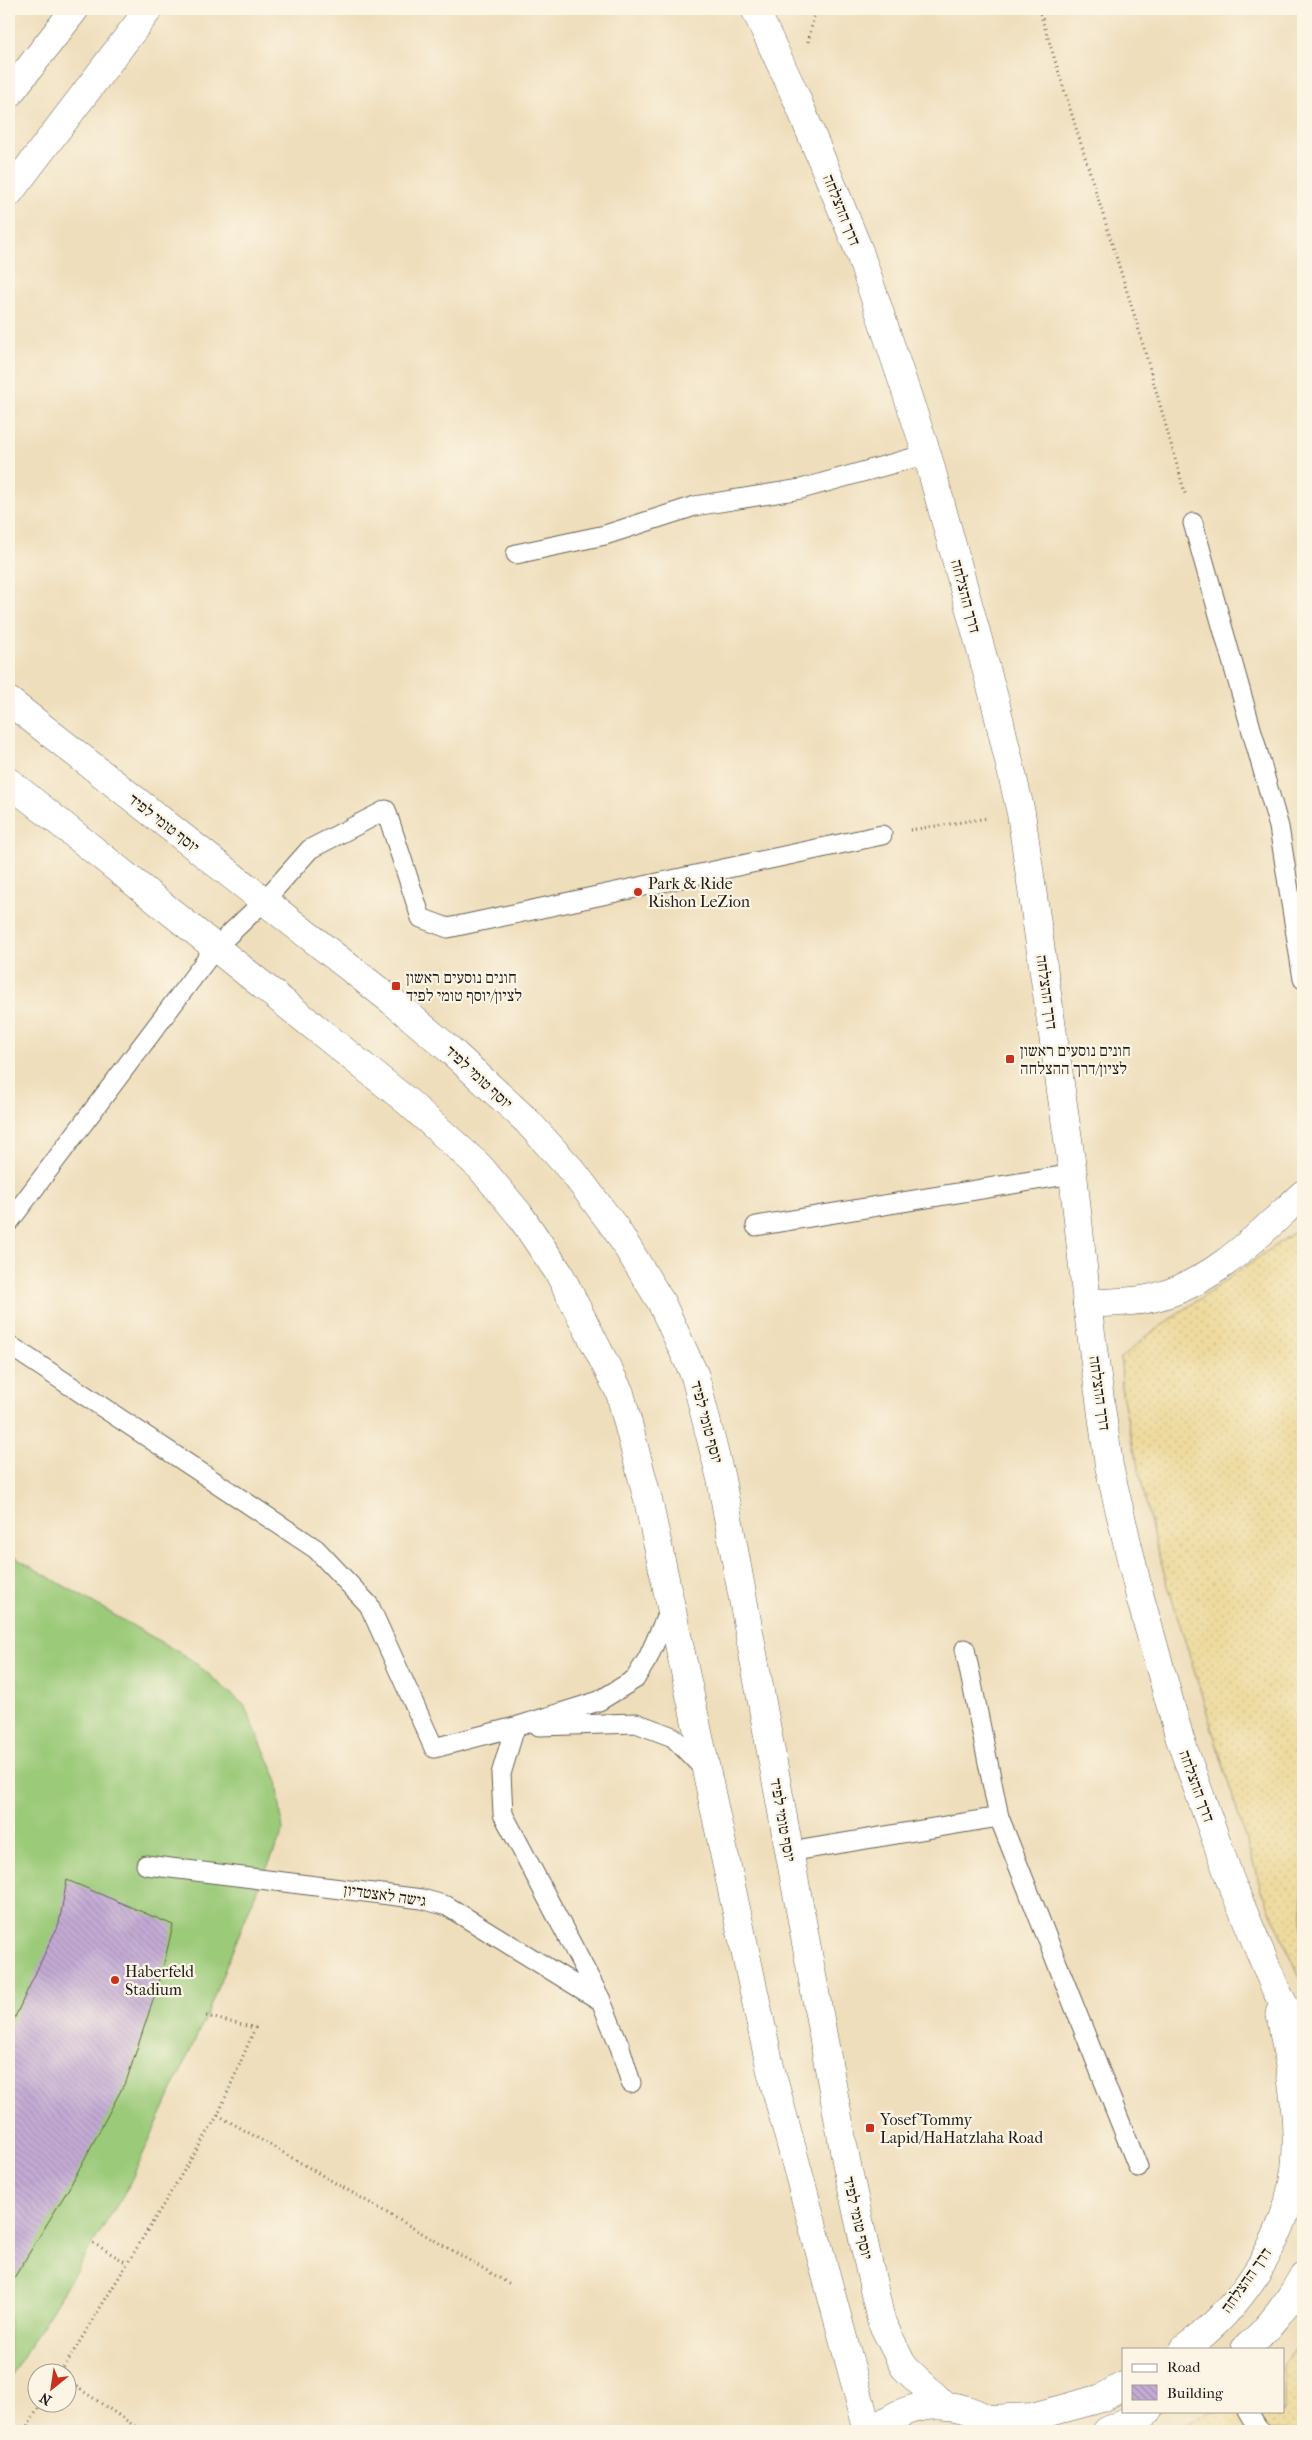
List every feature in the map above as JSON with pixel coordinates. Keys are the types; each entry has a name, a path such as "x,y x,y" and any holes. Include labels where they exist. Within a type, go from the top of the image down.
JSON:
{"street":[{"path":"9,94 75,9"},
{"path":"9,193 149,9"},
{"name":"דרך ההצלחה","path":"755,9 796,97 859,251 927,454 995,701 1021,813 1073,1174 1087,1304 1110,1466 1140,1598 1180,1739 1231,1882 1276,1990 1303,2039"},
{"name":"יוסף טומי לפיד","path":"9,701 392,1001 449,1049 527,1121 574,1172 616,1229 661,1302 695,1376 722,1479 846,2161 881,2322 904,2367 944,2406"},
{"path":"9,782 402,1097 480,1168 518,1214 559,1273 620,1394 648,1500 771,2071 868,2431"},
{"path":"1087,1304 1156,1297 1188,1285 1235,1255 1303,1194"},
{"name":"דרך ההצלחה","path":"1185,2348 1230,2309 1263,2262 1286,2209 1295,2170 1294,2094 1276,1990"},
{"path":"1246,2348 1259,2337 1297,2288 1303,2276"},
{"path":"873,2431 884,2422 903,2412 923,2407 944,2406 975,2412 997,2425 1102,2398 1122,2387"},
{"path":"1108,2431 1146,2412"}],"lane":[{"path":"516,554 605,535 695,506 801,489 927,454"},
{"path":"1193,524 1279,827 1303,979"},
{"path":"9,1222 216,947 264,901 310,849 386,810 420,918 448,928 882,834"},
{"path":"756,1226 1073,1174"},
{"path":"9,1345 316,1549 369,1605 434,1748 515,1727 599,1701 635,1679 648,1658 671,1606"},
{"path":"965,1649 999,1817 1138,2167"},
{"path":"515,1727 636,1723 673,1738 707,1772"},
{"path":"515,1727 501,1774 503,1814 601,2001 620,2047 631,2083"},
{"path":"789,1852 999,1817"},
{"name":"גישה לאצטדיון","path":"146,1865 422,1898 447,1906 601,2001"},
{"path":"1248,2412 1259,2431"}],"path":[{"path":"1039,9 1138,327 1193,524"},
{"path":"882,834 1021,813"},
{"path":"67,2362 218,2116 255,2028 206,2016"},
{"path":"218,2116 510,2284"},
{"path":"93,2243 127,2263"},
{"path":"78,2388 142,2431"},
{"path":"25,2431 36,2412"}],"sand":[{"path":"1303,1226 1303,1985 1261,1889 1155,1543 1122,1395 1121,1358 1144,1338"},
{"path":"1303,2339 1303,2431 1174,2431 1208,2412 1284,2412 1284,2364"}],"green space":[{"name":"Haberfeld Stadium","path":"9,1554 192,1660 244,1705 277,1779 283,1832 261,1880 206,2016 128,2187 9,2379"}],"building":[{"path":"67,1880 173,1925 161,1976 127,2079 69,2188 9,2286 9,2030 59,1923"}],"place":[{"name":"Park & Ride Rishon LeZion","path":"638,892"},
{"name":"חונים נוסעים ראשון לציון/יוסף טומי לפיד","path":"396,986"},
{"name":"חונים נוסעים ראשון לציון/דרך ההצלחה","path":"1010,1059"},
{"name":"Haberfeld Stadium","path":"115,1980"},
{"name":"Yosef Tommy Lapid/HaHatzlaha Road","path":"870,2128"}]}
